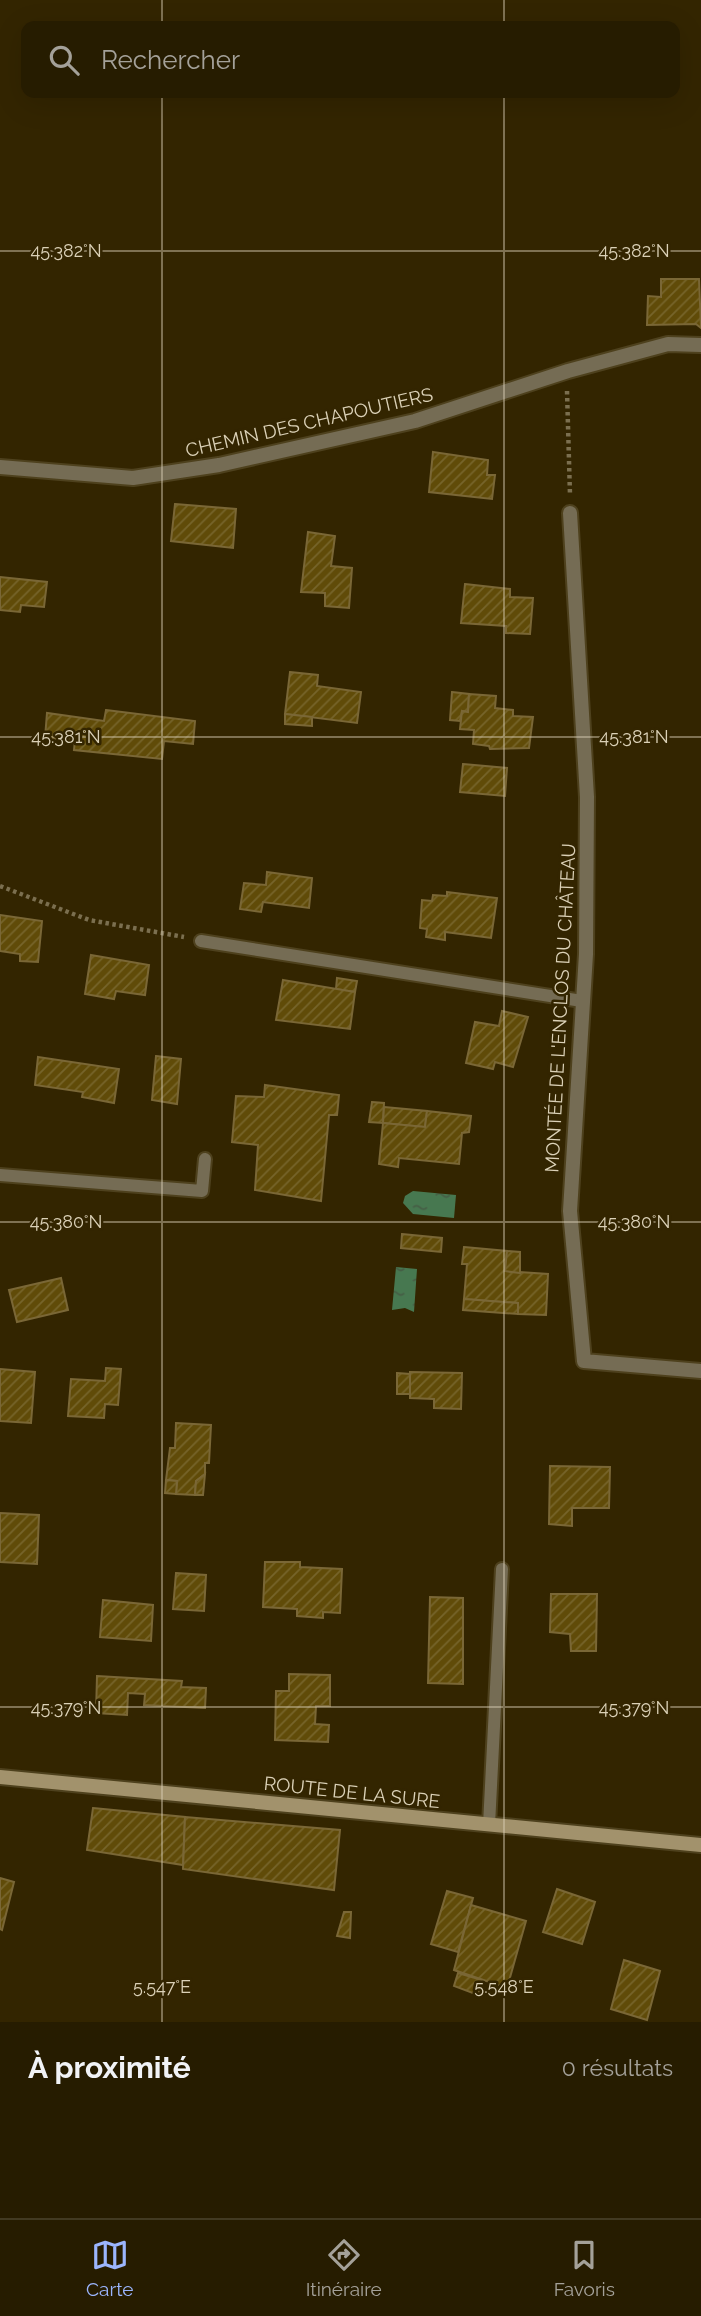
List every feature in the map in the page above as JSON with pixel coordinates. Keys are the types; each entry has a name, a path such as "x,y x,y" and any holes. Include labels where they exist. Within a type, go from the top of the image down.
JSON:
{"main road":[{"name":"ROUTE DE LA SURE","path":"0,1777 701,1845"}],"street":[{"name":"CHEMIN DES CHAPOUTIERS","path":"0,467 133,478 219,465 415,421 568,371 668,344 701,345"},
{"name":"MONTÉE DE L'ENCLOS DU CHÂTEAU","path":"570,513 587,797 588,879 570,1211 584,1361 701,1371"}],"lane":[{"path":"201,940 582,1001"},
{"path":"0,1175 202,1191 205,1159"},
{"path":"489,1825 502,1569"}],"path":[{"path":"568,371 570,513"},
{"path":"0,886 89,920 201,940"}],"water":[{"path":"413,1191 456,1195 454,1218 413,1214 403,1203 405,1196"},
{"path":"396,1267 417,1269 414,1312 405,1308 392,1310"}],"building":[{"path":"661,279 699,279 701,328 696,324 647,325 648,296 661,297"},
{"path":"433,452 488,460 487,475 495,475 492,499 429,492"},
{"path":"175,504 236,509 233,548 171,541"},
{"path":"308,532 335,536 331,566 352,568 349,608 325,606 325,593 301,592"},
{"path":"0,577 47,582 44,607 21,605 20,612 0,610"},
{"path":"465,584 510,589 510,597 533,598 530,634 506,633 506,626 461,623"},
{"path":"290,672 318,675 317,686 361,692 357,723 285,714"},
{"path":"452,692 469,694 468,712 462,711 460,721 450,720"},
{"path":"469,694 496,696 495,708 513,710 513,716 533,717 529,748 490,749 489,746 473,744 474,730 460,729 462,711 468,712"},
{"path":"106,710 195,721 193,744 164,741 162,759 74,750 75,740 45,738 47,713 104,721"},
{"path":"285,714 312,717 312,726 285,724"},
{"path":"463,764 507,768 505,796 460,792"},
{"path":"267,872 312,878 309,908 263,902 261,912 240,909 244,883 266,885"},
{"path":"447,892 497,898 491,938 445,932 445,940 426,937 427,929 420,928 422,900 432,901 433,895 447,896"},
{"path":"0,915 42,921 38,962 20,961 20,954 0,951"},
{"path":"91,955 149,965 145,995 116,991 114,999 85,994"},
{"path":"337,978 357,981 355,992 336,989"},
{"path":"283,980 355,992 350,1029 276,1020"},
{"path":"502,1011 528,1017 513,1067 495,1062 493,1069 466,1063 475,1022 499,1026"},
{"path":"156,1056 181,1059 177,1104 152,1100"},
{"path":"38,1057 119,1069 114,1103 82,1097 83,1092 35,1085"},
{"path":"265,1085 339,1095 337,1115 329,1115 321,1201 255,1190 258,1145 232,1142 236,1096 264,1097"},
{"path":"372,1102 384,1103 383,1123 369,1122"},
{"path":"384,1107 427,1111 425,1127 383,1123"},
{"path":"427,1111 471,1116 469,1132 462,1133 459,1164 399,1158 398,1167 379,1164 383,1123 425,1127"},
{"path":"402,1234 442,1238 441,1252 401,1248"},
{"path":"464,1247 507,1251 505,1271 548,1274 546,1315 518,1314 518,1303 464,1299 467,1264 462,1264"},
{"path":"507,1251 520,1252 520,1273 505,1271"},
{"path":"61,1278 68,1310 17,1322 9,1290"},
{"path":"464,1299 518,1303 518,1314 463,1310"},
{"path":"106,1368 121,1369 118,1405 105,1404 104,1418 68,1416 71,1379 105,1381"},
{"path":"0,1369 35,1372 31,1423 0,1421"},
{"path":"410,1372 462,1373 461,1409 434,1408 434,1399 410,1398"},
{"path":"397,1373 410,1374 410,1394 397,1394"},
{"path":"176,1423 211,1425 209,1463 205,1463 205,1474 196,1481 195,1495 176,1494 177,1481 166,1480 170,1448 175,1448"},
{"path":"550,1466 610,1467 609,1508 572,1508 572,1526 549,1524"},
{"path":"205,1474 203,1495 195,1495 196,1481"},
{"path":"166,1480 177,1481 176,1494 165,1493"},
{"path":"0,1513 39,1515 37,1564 0,1562"},
{"path":"265,1562 300,1562 300,1567 342,1569 340,1613 323,1612 323,1618 297,1616 297,1609 263,1607"},
{"path":"176,1573 206,1575 204,1611 173,1609"},
{"path":"551,1594 597,1594 596,1651 571,1651 570,1634 550,1632"},
{"path":"430,1597 463,1598 463,1684 428,1683"},
{"path":"103,1600 153,1605 151,1641 100,1637"},
{"path":"289,1674 330,1675 330,1706 316,1706 315,1724 329,1725 328,1742 275,1740 276,1691 289,1691"},
{"path":"97,1676 182,1681 181,1687 206,1688 205,1708 144,1705 145,1694 128,1693 127,1715 96,1713"},
{"path":"93,1808 185,1817 183,1865 87,1850"},
{"path":"185,1817 340,1830 334,1890 183,1869"},
{"path":"0,1878 14,1882 2,1930 0,1929"},
{"path":"557,1889 595,1902 582,1944 543,1932"},
{"path":"447,1891 473,1898 458,1952 431,1944"},
{"path":"471,1905 526,1921 507,1988 454,1970"},
{"path":"344,1912 351,1912 350,1938 337,1936"},
{"path":"624,1960 660,1971 647,2020 611,2009"},
{"path":"458,1973 482,1980 478,1995 454,1986"}]}
